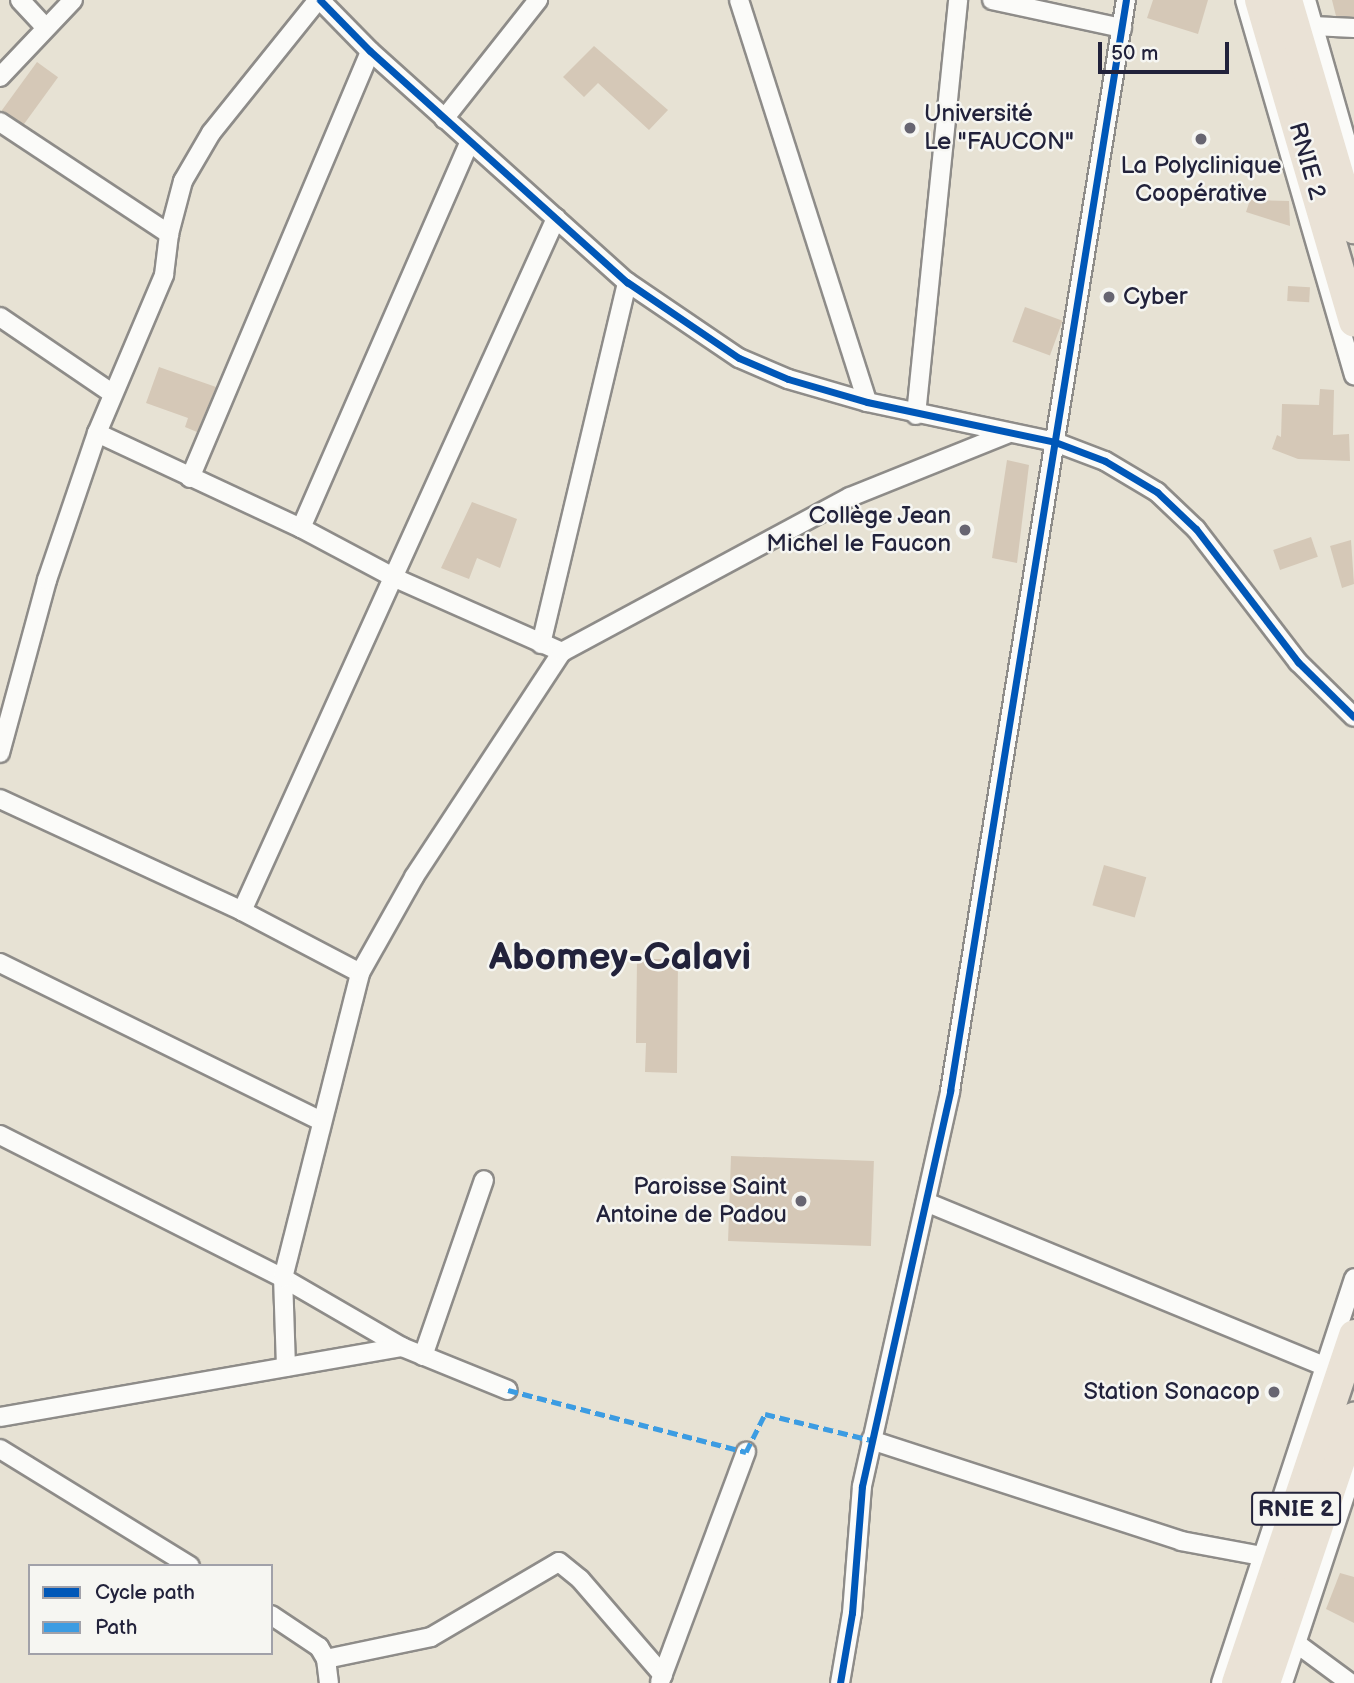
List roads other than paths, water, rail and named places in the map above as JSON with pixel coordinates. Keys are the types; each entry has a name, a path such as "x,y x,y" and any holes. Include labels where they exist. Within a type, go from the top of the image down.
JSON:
{"highway":[{"name":"RNIE 2","path":"1260,0 1354,322"},
{"name":"RNIE 2","path":"1287,0 1354,228"},
{"name":"RNIE 2","path":"1237,1683 1354,1335"},
{"name":"RNIE 2","path":"1265,1683 1354,1418"}],"street":[{"path":"20,0 46,28"},
{"path":"0,77 73,0"},
{"path":"0,753 47,580 112,393 164,275 169,234 194,159 319,0 444,119 627,282 739,358 788,379 867,402 916,415 1055,442 1129,474 1177,509 1298,662 1354,717"},
{"path":"444,119 538,0"},
{"path":"739,0 867,402"},
{"path":"916,415 958,0"},
{"path":"992,0 1122,28"},
{"path":"840,1683 851,1625 856,1527 871,1440 950,1091 1126,0"},
{"path":"1245,0 1354,376"},
{"path":"1306,0 1353,158"},
{"path":"1313,26 1354,28"},
{"path":"190,478 370,51"},
{"path":"0,122 169,234"},
{"path":"301,528 470,142"},
{"path":"242,911 556,218"},
{"path":"541,644 627,282"},
{"path":"0,317 112,393"},
{"path":"97,433 301,528 395,578 562,652"},
{"path":"286,1367 283,1278 319,1120 360,973 414,877 562,652 850,497 1007,434"},
{"path":"0,799 242,911 360,973"},
{"path":"0,963 319,1120"},
{"path":"0,1135 283,1278 402,1347 508,1390"},
{"path":"423,1356 484,1180"},
{"path":"926,1202 1326,1367"},
{"path":"1221,1683 1354,1279"},
{"path":"0,1417 402,1347"},
{"path":"871,1440 1181,1541 1262,1556"},
{"path":"0,1449 187,1564"},
{"path":"326,1659 431,1637 559,1562 662,1679 746,1452"},
{"path":"1283,1683 1354,1468"},
{"path":"273,1616 312,1640 326,1659 329,1683"},
{"path":"1296,1643 1350,1683"}],"place":[{"name":"Université Le \"FAUCON\"","path":"910,128"},
{"name":"La Polyclinique Coopérative","path":"1201,139"},
{"name":"Cyber","path":"1109,297"},
{"name":"Collège Jean Michel le Faucon","path":"965,530"},
{"name":"Paroisse Saint Antoine de Padou","path":"801,1201"},
{"name":"Station Sonacop","path":"1274,1392"}],"district":[{"name":"Abomey-Calavi","path":"620,958"}]}
